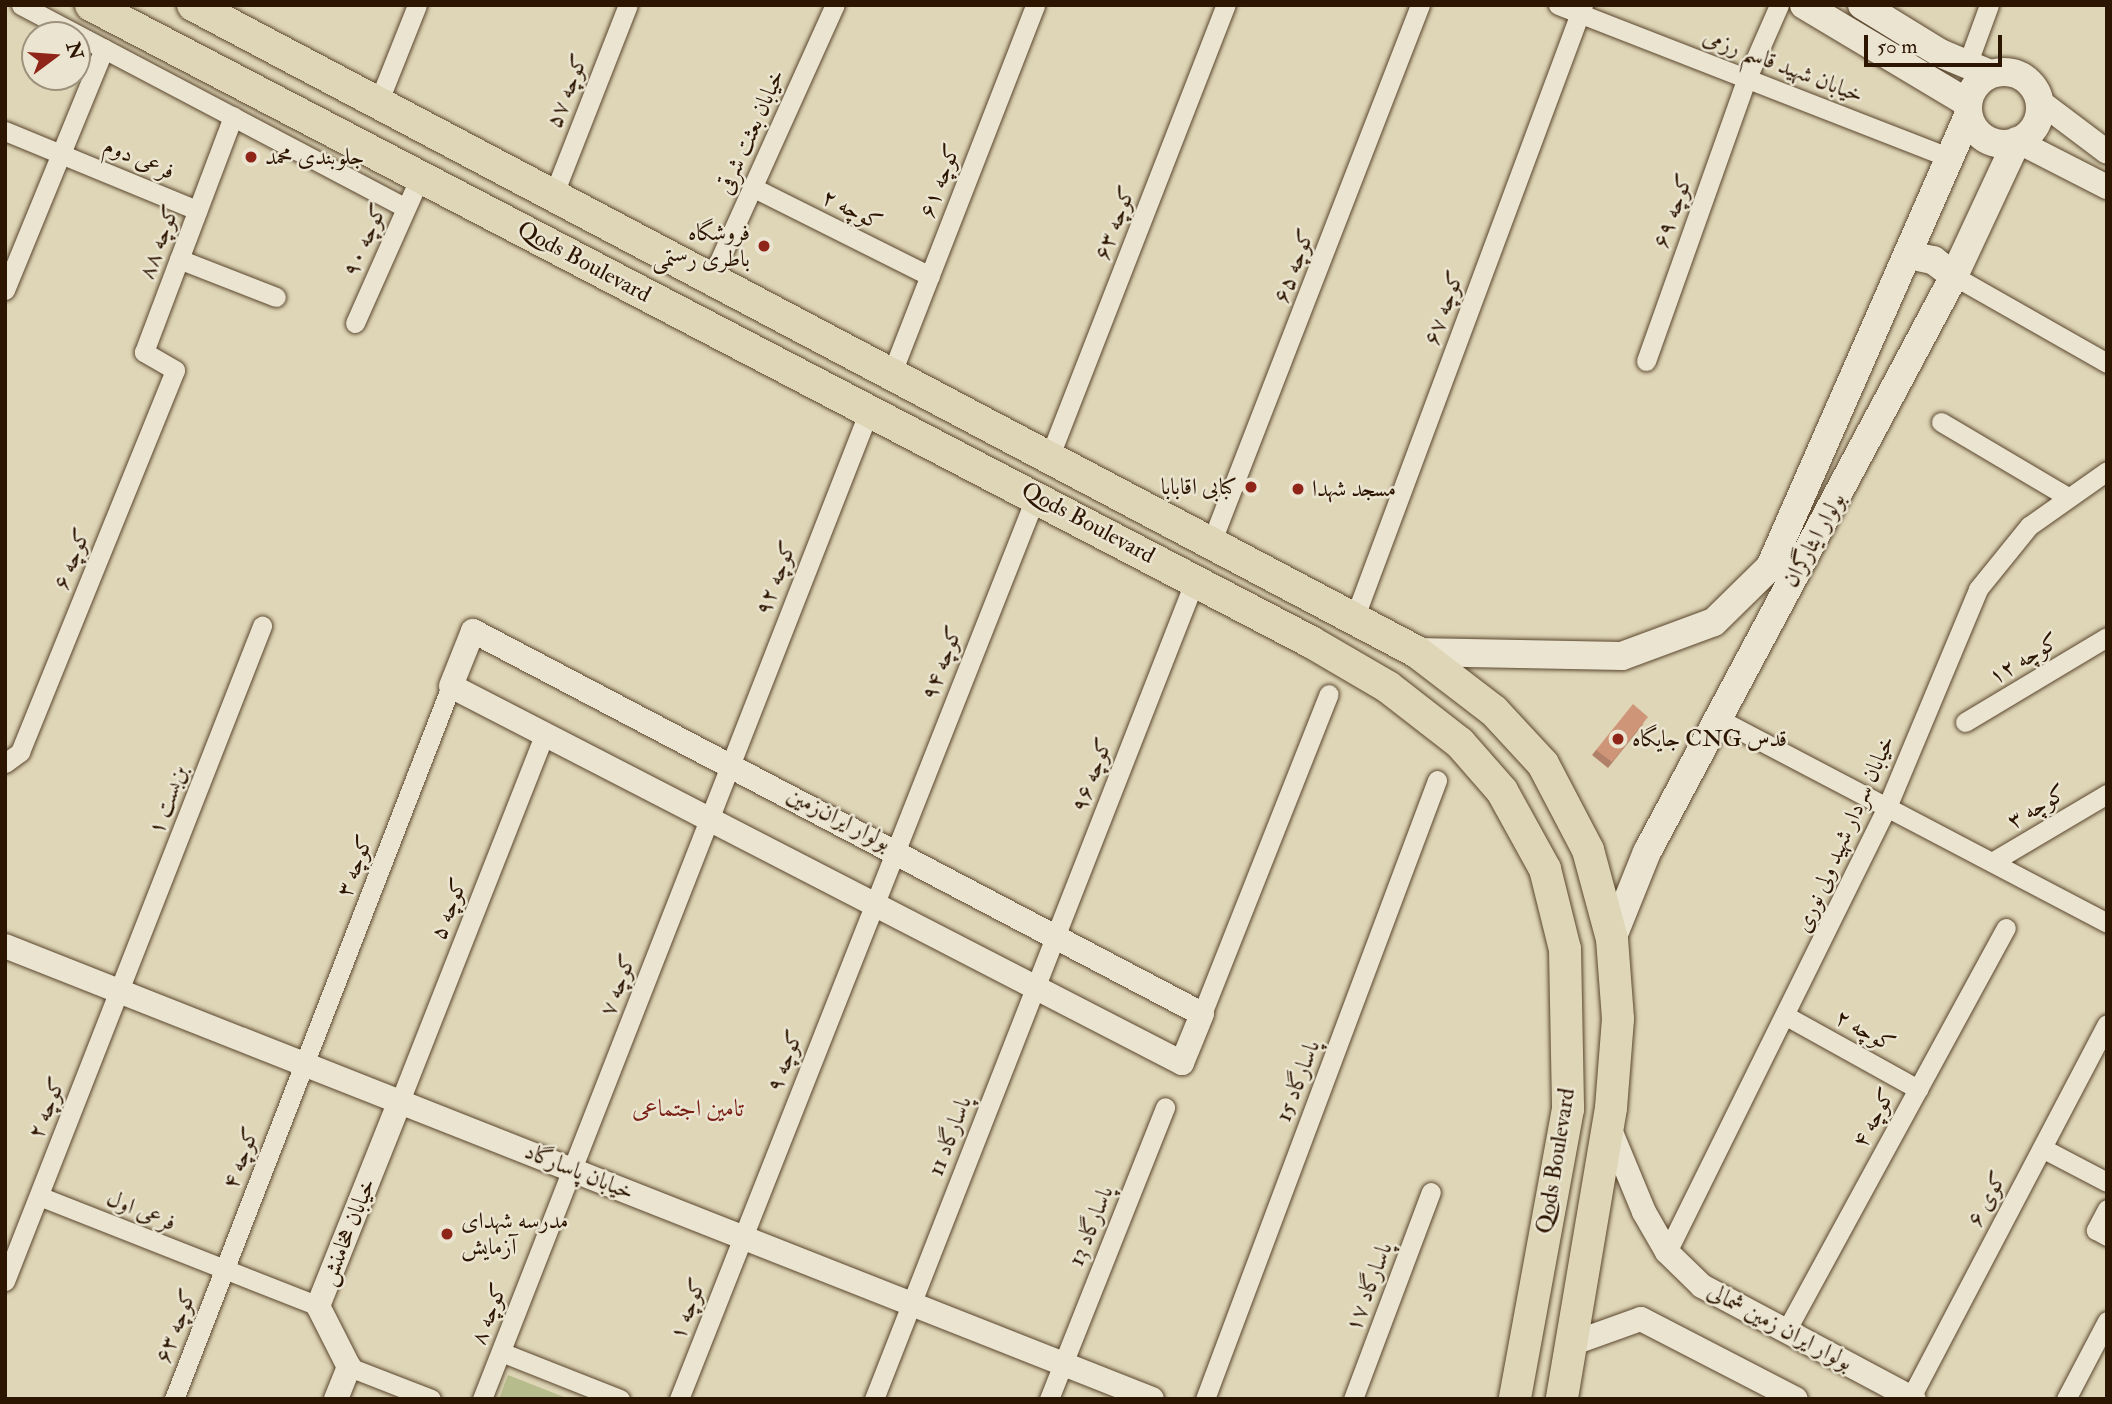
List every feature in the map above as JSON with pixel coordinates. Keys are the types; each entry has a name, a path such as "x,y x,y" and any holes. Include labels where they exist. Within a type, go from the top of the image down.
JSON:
{"main road":[{"name":"Qods Boulevard","path":"91,5 1195,580 1388,687 1461,743 1502,791 1545,869 1565,949 1568,1109 1515,1399"},
{"name":"Qods Boulevard","path":"193,5 1417,652 1494,711 1543,764 1588,850 1612,939 1618,1019 1608,1124 1562,1399"},
{"path":"1804,5 1968,109 1993,142 2017,141 2036,124 2038,100 2014,73 1978,69 1862,5"},
{"path":"1968,109 1978,69"},
{"name":"بولوار ایثارگران","path":"1417,652 1622,656 1714,622 1770,568 1909,255 1968,109"},
{"name":"بولوار ایثارگران","path":"1612,939 1647,852 1715,717 1954,276 2017,141"},
{"path":"1909,255 1933,260 1954,276"}],"street":[{"path":"21,5 406,208"},
{"path":"378,103 417,5"},
{"name":"کوچه ۵۷","path":"553,196 628,5"},
{"name":"خیابان بعثت شرقی","path":"711,279 835,5"},
{"name":"کوچه ۶۱","path":"891,375 1035,5"},
{"name":"کوچه ۶۳","path":"1049,458 1226,5"},
{"name":"کوچه ۶۵","path":"1211,543 1420,5"},
{"name":"خیابان شهید قاسم رزمی","path":"1558,5 1581,10 1950,158"},
{"name":"کوچه ۶۹","path":"1646,361 1747,78 1779,5"},
{"path":"1978,69 1989,5"},
{"name":"کوچه ۶۷","path":"1354,619 1581,10"},
{"path":"5,290 104,49"},
{"path":"2038,100 2080,137 2107,152"},
{"name":"کوچه ۸۸","path":"174,368 144,352 233,116"},
{"path":"5,131 61,154"},
{"path":"2065,163 2066,146 2080,137"},
{"path":"2017,141 2065,163 2107,187"},
{"name":"فرعی دوم","path":"61,154 197,210"},
{"name":"کوچه ۹۰","path":"355,323 420,177"},
{"name":"کوچه ۲","path":"752,187 930,276"},
{"path":"179,259 276,297"},
{"path":"1954,276 2107,363"},
{"name":"کوچه ۶","path":"5,763 20,752 174,368"},
{"name":"کوچه ۹۲","path":"709,819 869,411"},
{"path":"1941,422 2066,496"},
{"name":"خیابان سردار شهید ولی نوری","path":"1667,1252 1788,1017 1887,807 1984,580 2028,526 2066,496 2107,471"},
{"name":"کوچه ۹۴","path":"873,904 1036,496"},
{"name":"کوچه ۹۶","path":"1035,988 1195,580"},
{"name":"بن‌بست ۱","path":"120,991 262,626"},
{"name":"بولوار ایران‌زمین","path":"451,686 473,631 896,848 1202,1014"},
{"name":"کوچه ۱۲","path":"1965,722 2107,637"},
{"path":"451,686 1182,1063 1329,694"},
{"name":"کوچه ۳","path":"304,1063 451,686"},
{"path":"1715,717 2107,923"},
{"name":"کوچه ۵","path":"400,1101 544,735"},
{"name":"پاسارگاد 15","path":"1205,1399 1437,780"},
{"name":"کوچه ۳","path":"1992,862 2107,794"},
{"name":"کوچه ۷","path":"572,1169 709,819"},
{"name":"کوچه ۹","path":"743,1236 873,904"},
{"name":"کوچه ۴","path":"1786,1331 2006,928"},
{"name":"خیابان پاسارگاد","path":"5,946 1152,1399"},
{"name":"پاسارگاد 11","path":"911,1303 1035,988"},
{"name":"کوچه ۲","path":"5,1282 120,991"},
{"name":"کوچه ۲","path":"1788,1017 1918,1089"},
{"name":"کوی ۶","path":"1913,1398 2107,1024"},
{"name":"کوچه ۴","path":"224,1271 304,1063"},
{"name":"خیابان هخامنش","path":"349,1367 317,1306 400,1101"},
{"name":"پاسارگاد 13","path":"1049,1399 1165,1107"},
{"name":"بولوار ایران زمین شمالی","path":"1608,1124 1667,1252 1702,1286 1913,1398"},
{"path":"2042,1148 2107,1182"},
{"name":"کوچه ۸","path":"482,1399 572,1169"},
{"name":"پاسارگاد ۱۷","path":"1353,1399 1431,1192"},
{"name":"فرعی اول","path":"39,1196 224,1271"},
{"path":"2107,1209 2096,1230 2107,1236"},
{"name":"کوچه ۱","path":"679,1399 743,1236"},
{"path":"224,1271 317,1306"},
{"name":"کوچه ۶۳","path":"174,1399 224,1271"},
{"path":"874,1399 911,1303"},
{"path":"1571,1344 1641,1319 1796,1399"},
{"path":"2066,1399 2107,1321"},
{"path":"500,1352 620,1399"},
{"path":"336,1399 349,1367 431,1399"}],"green space":[{"path":"508,1375 569,1399 499,1399"}],"building":[{"name":"جایگاه CNG قدس","path":"1633,704 1648,717 1612,762 1596,750"}],"place":[{"name":"جلوبندی محمد","path":"251,157"},
{"name":"فروشگاه باطری رستمی","path":"764,246"},
{"name":"کبابی اقابابا","path":"1251,487"},
{"name":"مسجد شهدا","path":"1298,489"},
{"name":"جایگاه CNG قدس","path":"1618,739"},
{"name":"مدرسه شهدای آزمایش","path":"447,1234"}],"district":[{"name":"تامین اجتماعی","path":"688,1109"}]}
